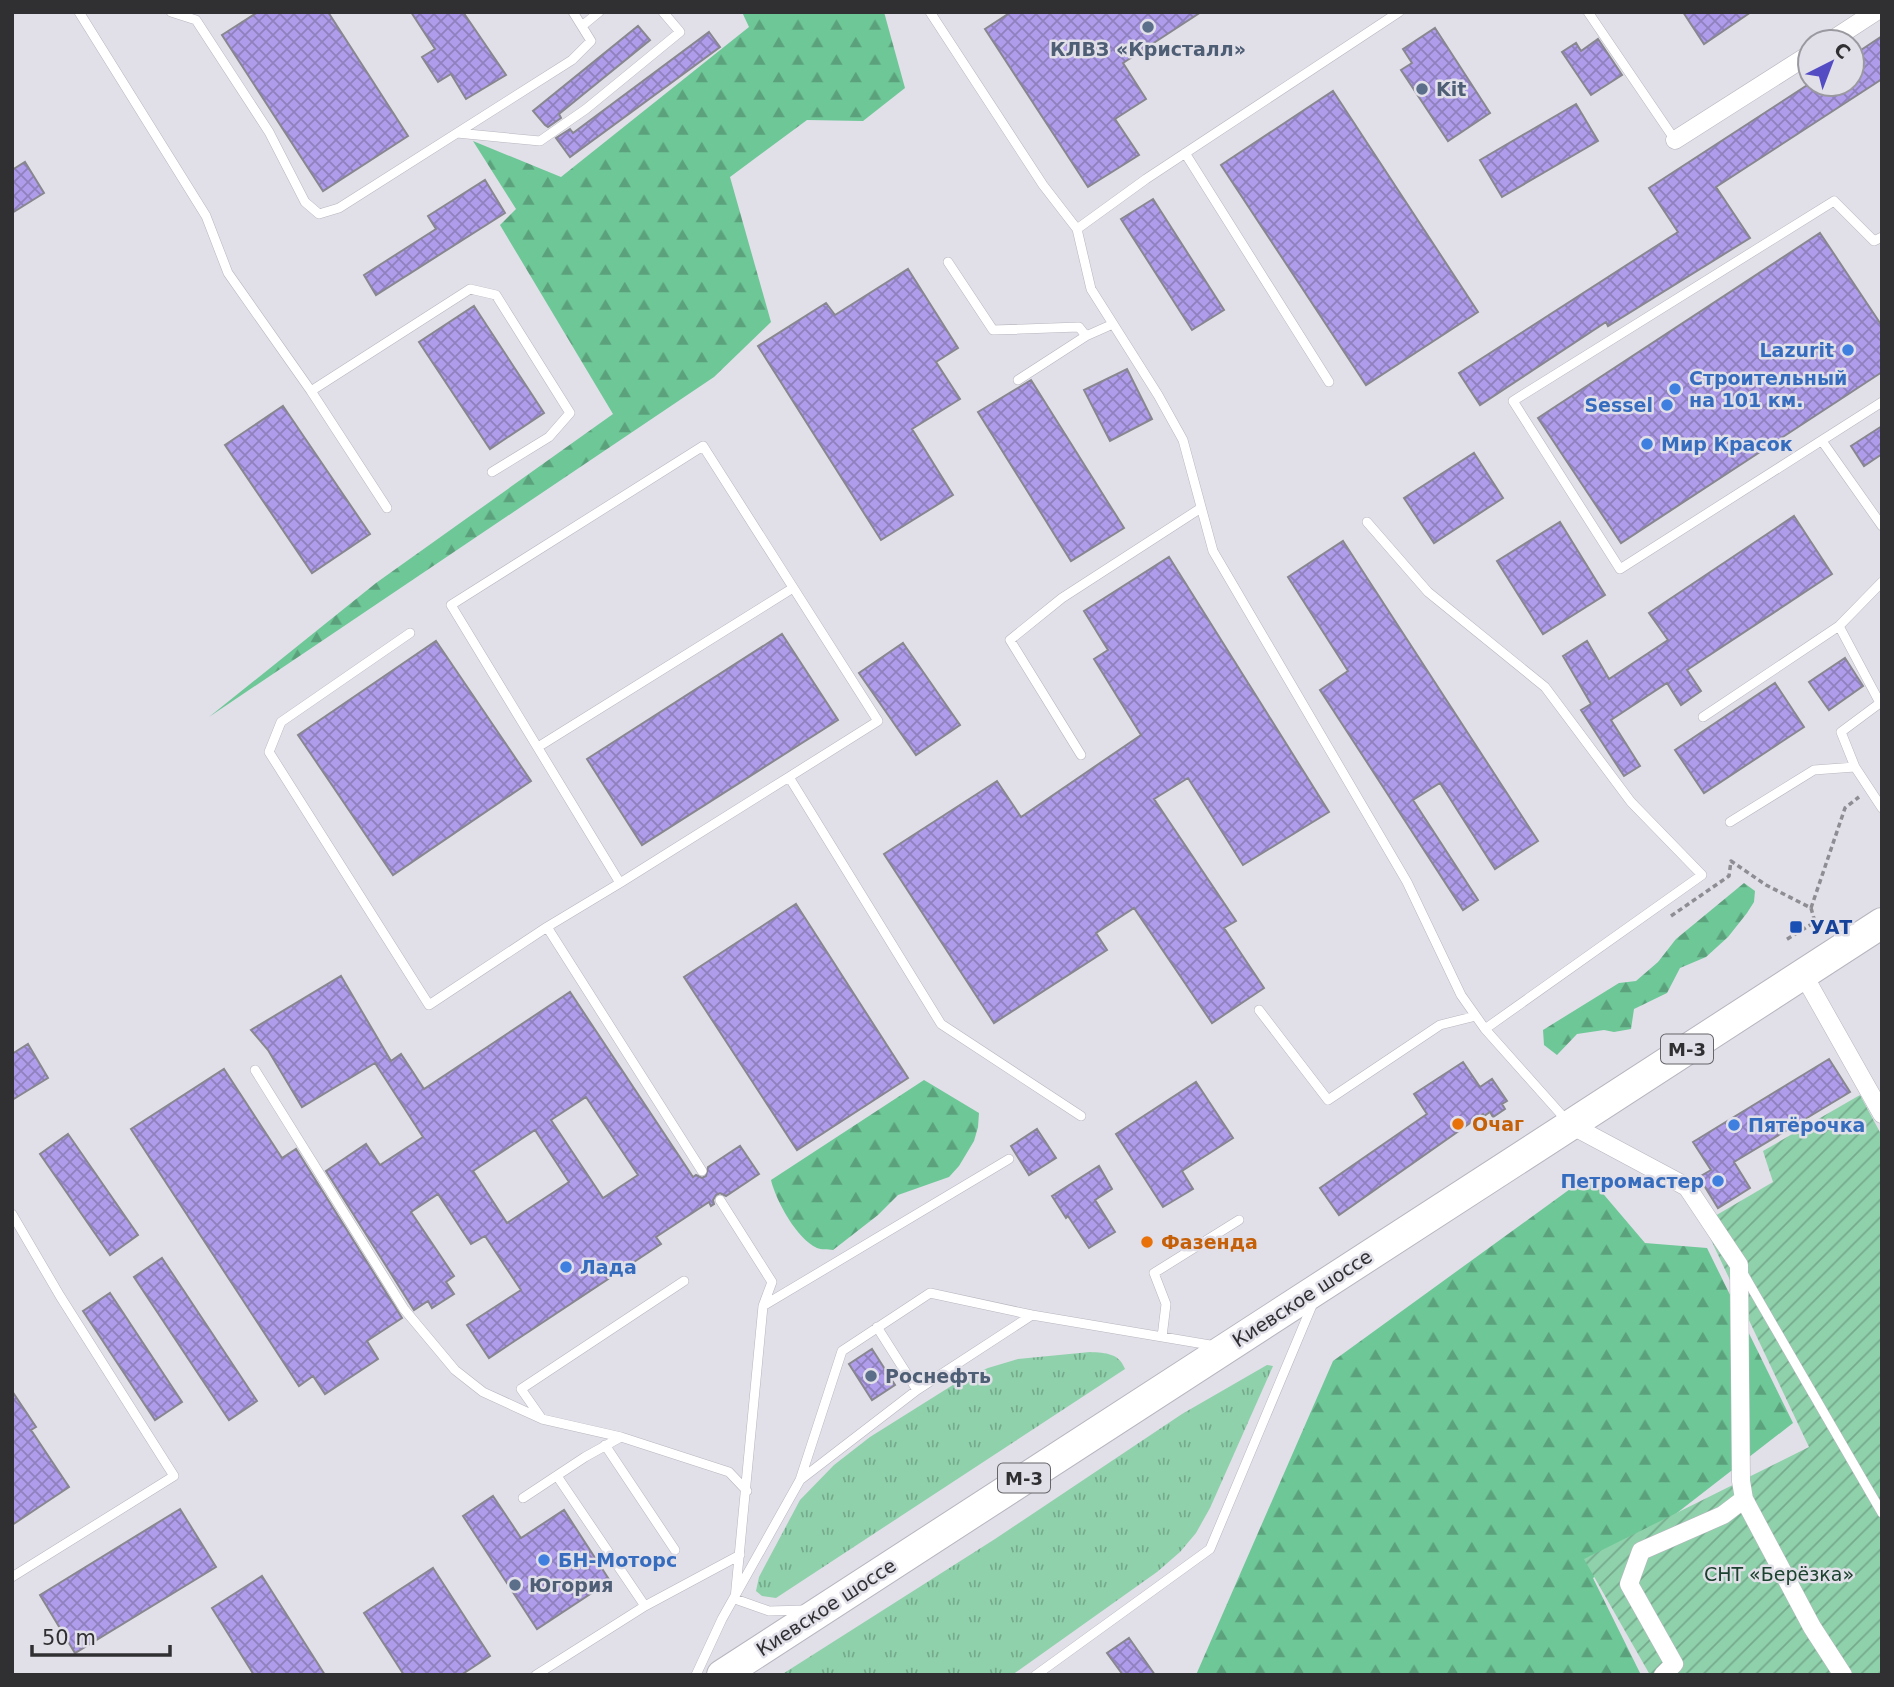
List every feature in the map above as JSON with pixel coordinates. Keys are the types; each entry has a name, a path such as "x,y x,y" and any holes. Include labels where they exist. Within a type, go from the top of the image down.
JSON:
{"highway":[{"name":"Киевское шоссе","path":"722,1675 1882,923"}],"street":[{"path":"1850,28 1875,12"},
{"path":"1675,140 1796,63"},
{"path":"1803,974 1882,1114"},
{"path":"1571,1125 1687,1187 1739,1265 1741,1481 1744,1499 1812,1627 1843,1675"},
{"path":"1672,1671 1629,1584 1642,1551 1723,1515 1744,1499"}],"lane":[{"path":"79,12 206,216 228,273 311,391 387,508"},
{"path":"172,12 196,20 269,132 305,202 319,214 339,208 572,60 592,41 573,12"},
{"path":"582,26 599,12"},
{"path":"457,133 540,141 586,108 680,32 663,12"},
{"path":"930,12 1043,185 1077,229 1091,289 1183,440 1213,551 1407,883 1461,995 1485,1029 1571,1125"},
{"path":"1077,229 1185,153 1399,12"},
{"path":"1588,12 1675,140"},
{"path":"1185,153 1329,382"},
{"path":"1882,237 1874,241 1834,201 1513,401 1620,569 1882,402"},
{"path":"948,262 993,330 1079,327 1086,336"},
{"path":"311,391 470,289 496,295 570,413 550,437 492,472"},
{"path":"1018,380 1086,336 1113,324"},
{"path":"1822,441 1882,526"},
{"path":"410,633 281,722 269,752 429,1005 547,927 620,883 878,721 702,446 451,605 620,883"},
{"path":"1081,755 1010,640 1062,598 1201,508"},
{"path":"1367,522 1428,592 1545,687 1631,802 1702,875 1485,1029"},
{"path":"1703,717 1839,626 1882,582"},
{"path":"538,747 793,588"},
{"path":"1839,626 1881,704 1841,732 1855,766 1882,808"},
{"path":"1730,822 1814,770 1855,766"},
{"path":"789,777 941,1024 1081,1116"},
{"path":"547,927 702,1171"},
{"path":"1259,1010 1328,1100 1440,1025 1476,1016"},
{"path":"255,1070 404,1309 455,1370 483,1392 542,1419 621,1437 729,1472 747,1491"},
{"path":"763,1306 1009,1159"},
{"path":"720,1200 772,1282 763,1306 735,1599"},
{"path":"12,1214 60,1296 174,1476 12,1577"},
{"path":"1162,1337 1166,1304 1154,1273 1239,1220"},
{"path":"1739,1265 1882,1513"},
{"path":"542,1419 521,1389 684,1281"},
{"path":"1036,1675 1210,1549 1321,1286"},
{"path":"696,1675 800,1480 842,1351 930,1293 1032,1315 1225,1347"},
{"path":"800,1480 917,1390 1032,1315"},
{"path":"877,1327 917,1390"},
{"path":"523,1498 621,1437"},
{"path":"605,1445 675,1550"},
{"path":"557,1476 645,1606"},
{"path":"536,1675 645,1606 740,1555"},
{"path":"735,1599 769,1611 824,1609"}],"path":[{"path":"1784,941 1815,922 1811,908 1845,808 1868,790"},
{"path":"1665,920 1730,876 1731,862 1766,885 1811,908"}],"green space":[{"path":"742,12 884,12 905,88 863,121 807,120 730,177 771,322 714,377 209,717 376,583 613,414 500,225 516,209 473,141 561,177 749,27"},
{"path":"1744,883 1755,891 1754,902 1747,913 1728,937 1706,957 1680,968 1667,993 1634,1009 1631,1029 1577,1034 1557,1055 1544,1045 1543,1030 1619,983 1636,981 1658,962 1676,939"},
{"path":"924,1080 979,1113 974,1141 959,1166 949,1177 898,1195 878,1215 833,1250 819,1249 809,1243 788,1218 771,1180"},
{"name":"СНТ «Берёзка»","path":"1860,1095 1882,1136 1882,1675 1650,1675 1584,1559 1809,1447 1703,1223 1773,1182 1763,1151"},
{"path":"1588,1176 1645,1243 1707,1248 1793,1423 1593,1578 1641,1675 1196,1675 1333,1361"},
{"path":"1090,1352 1116,1357 1125,1369 776,1598 762,1596 756,1591 759,1577 800,1500 834,1465 870,1437 964,1378 988,1368 1018,1359"},
{"path":"1267,1365 1273,1366 1210,1508 1196,1533 1180,1552 1157,1572 1012,1675 781,1675 995,1539 1182,1414"}],"building":[{"path":"258,12 328,12 408,136 323,191 222,35"},
{"path":"411,12 463,12 506,75 466,99 451,74 438,82 422,57 435,49"},
{"path":"1011,12 1201,12 1123,63 1146,99 1115,119 1139,155 1088,187 985,29"},
{"path":"1683,12 1751,12 1704,44"},
{"path":"638,26 650,40 559,114 561,118 548,127 545,125 533,111"},
{"path":"1435,28 1490,113 1448,141 1401,70 1412,63 1403,49"},
{"path":"709,32 720,47 570,157 556,138 570,129 573,133"},
{"path":"1882,36 1882,79 1866,89 1866,47"},
{"path":"1598,39 1622,75 1591,95 1562,52 1576,43 1581,51"},
{"path":"1333,91 1478,312 1366,385 1221,165"},
{"path":"1796,92 1796,98 1853,98 1716,187 1750,238 1608,326 1606,322 1480,405 1459,373 1678,232 1649,188"},
{"path":"1576,104 1598,141 1502,197 1480,160"},
{"path":"25,162 44,193 12,213 12,170"},
{"path":"485,180 505,213 376,295 364,275 436,229 428,216"},
{"path":"1153,199 1224,310 1192,330 1121,219"},
{"path":"1820,233 1882,326 1882,372 1621,543 1538,418"},
{"path":"908,269 958,348 936,362 960,399 912,429 953,495 881,540 758,346 826,303 835,315"},
{"path":"474,306 544,413 490,449 419,342"},
{"path":"1127,369 1152,419 1110,441 1084,390"},
{"path":"1031,380 1124,528 1071,561 978,412"},
{"path":"283,406 370,534 312,573 225,445"},
{"path":"1882,426 1882,454 1864,466 1851,446"},
{"path":"1474,453 1503,498 1434,543 1404,498"},
{"path":"1794,516 1832,574 1687,670 1701,691 1681,705 1667,683 1611,720 1640,766 1624,776 1581,710 1591,704 1563,656 1587,641 1609,679 1668,640 1649,613"},
{"path":"1560,522 1605,595 1543,634 1497,561"},
{"path":"1343,541 1538,841 1495,869 1440,783 1413,800 1478,900 1463,910 1320,690 1348,671 1288,577"},
{"path":"1169,557 1329,812 1243,865 1188,778 1154,799 1236,921 1224,928 1264,988 1212,1023 1134,908 1096,933 1107,950 994,1023 884,854 997,781 1021,817 1141,735 1094,659 1108,650 1084,611"},
{"path":"782,634 838,720 642,845 587,759"},
{"path":"436,641 531,781 393,875 298,735"},
{"path":"903,643 960,725 916,755 859,673"},
{"path":"1845,658 1863,686 1829,710 1809,682"},
{"path":"1775,683 1804,727 1704,793 1675,750"},
{"path":"796,904 908,1078 797,1150 684,977"},
{"path":"341,976 391,1061 401,1054 424,1089 570,992 693,1177 706,1176 708,1167 740,1146 759,1174 726,1196 720,1193 716,1195 714,1204 711,1206 709,1202 656,1237 661,1244 489,1358 467,1325 521,1290 485,1236 471,1244 438,1194 411,1212 454,1276 446,1282 454,1294 432,1308 428,1301 414,1310 326,1171 366,1144 380,1165 423,1137 375,1063 302,1107 268,1050 251,1030","holes":["586,1097 638,1175 603,1198 551,1120","535,1130 569,1182 507,1223 473,1171"]},
{"path":"28,1044 48,1078 12,1100 12,1054"},
{"path":"1829,1059 1850,1092 1734,1162 1750,1188 1718,1208 1699,1177 1711,1170 1693,1142"},
{"path":"1463,1062 1480,1087 1492,1079 1507,1101 1502,1104 1505,1109 1493,1117 1490,1112 1484,1116 1483,1114 1339,1215 1320,1188 1427,1114 1414,1094"},
{"path":"224,1069 282,1158 296,1149 402,1318 367,1341 378,1359 325,1394 313,1376 299,1386 131,1129"},
{"path":"1196,1082 1233,1138 1182,1171 1193,1189 1163,1207 1116,1134"},
{"path":"1037,1129 1056,1158 1029,1175 1011,1146"},
{"path":"68,1134 138,1235 110,1255 40,1154"},
{"path":"1099,1166 1112,1189 1095,1200 1115,1232 1089,1248 1052,1196"},
{"path":"162,1258 257,1401 229,1420 134,1277"},
{"path":"110,1293 182,1402 155,1420 83,1311"},
{"path":"872,1349 895,1385 872,1400 849,1364"},
{"path":"12,1391 36,1427 31,1430 69,1487 12,1525"},
{"name":"БН-Моторс","path":"493,1496 521,1538 564,1510 610,1581 537,1629 463,1516"},
{"path":"180,1509 216,1567 75,1653 40,1595"},
{"path":"433,1568 490,1656 461,1675 404,1675 364,1613"},
{"path":"262,1576 325,1675 254,1675 212,1608"},
{"path":"1129,1638 1155,1675 1123,1675 1107,1653"}],"place":[{"name":"КЛВЗ «Кристалл»","path":"1148,27"},
{"name":"Kit","path":"1422,89"},
{"name":"Lazurit","path":"1848,350"},
{"name":"Строительный на 101 км.","path":"1675,389"},
{"name":"Sessel","path":"1667,405"},
{"name":"Мир Красок","path":"1647,444"},
{"name":"УАТ","path":"1796,927"},
{"name":"Очаг","path":"1458,1124"},
{"name":"Пятёрочка","path":"1734,1125"},
{"name":"Петромастер","path":"1718,1181"},
{"name":"Фазенда","path":"1147,1242"},
{"name":"Лада","path":"566,1267"},
{"name":"Роснефть","path":"871,1376"},
{"name":"БН-Моторс","path":"544,1560"},
{"name":"Югория","path":"515,1585"}]}
